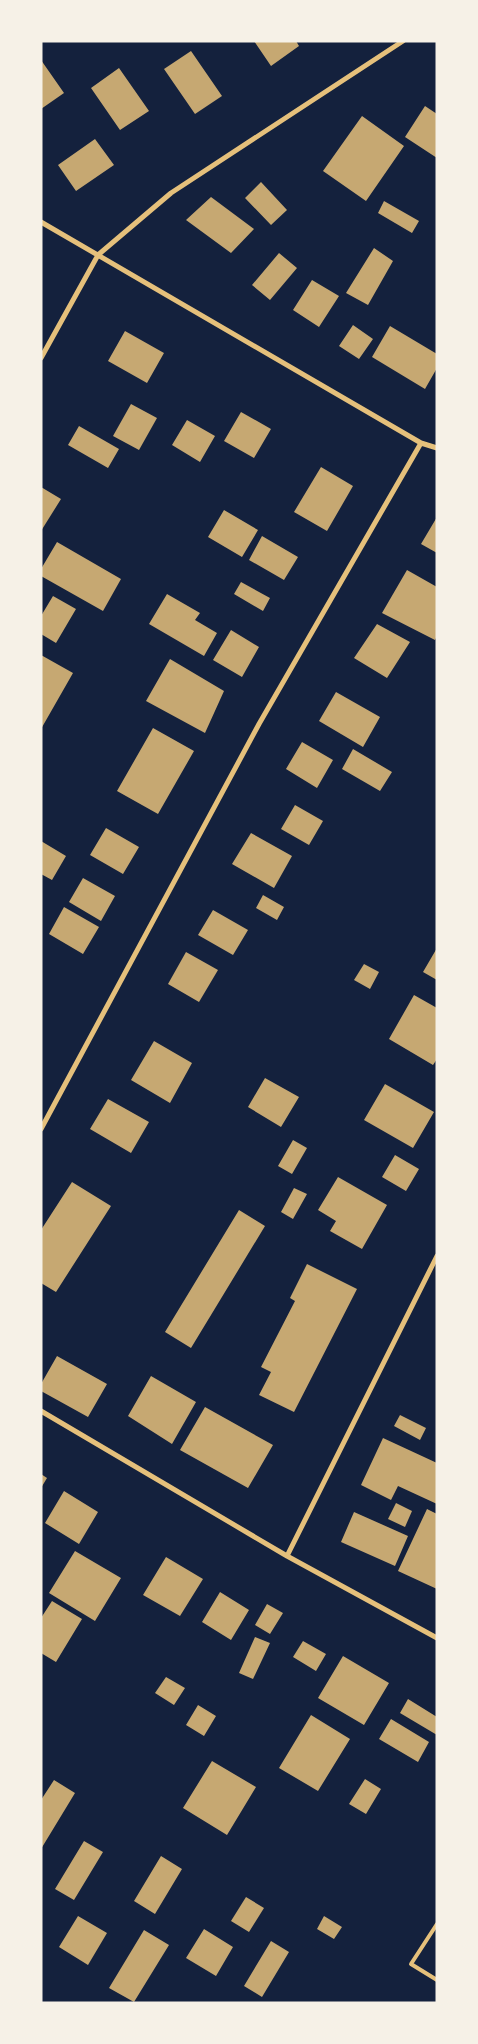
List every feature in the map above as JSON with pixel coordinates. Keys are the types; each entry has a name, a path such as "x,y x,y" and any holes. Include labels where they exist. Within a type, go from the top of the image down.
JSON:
{"street":[{"path":"41,358 98,255 170,193 403,41"},
{"path":"41,222 422,443 437,448"},
{"path":"41,1129 259,724 422,443"},
{"path":"287,1556 437,1256"},
{"path":"41,1411 287,1556 437,1638"}],"lane":[{"path":"437,1924 411,1964 437,1980"}],"building":[{"path":"254,41 296,41 299,46 271,66"},
{"path":"191,51 222,96 195,114 164,69"},
{"path":"41,60 64,93 41,109"},
{"path":"119,68 149,111 120,130 91,88"},
{"path":"425,106 437,114 437,158 405,137"},
{"path":"362,116 404,146 366,201 323,171"},
{"path":"95,139 114,165 76,191 58,165"},
{"path":"261,182 287,210 271,225 245,198"},
{"path":"211,197 254,229 231,253 186,220"},
{"path":"384,201 419,221 412,233 378,213"},
{"path":"374,248 393,261 368,305 346,293"},
{"path":"279,253 297,268 270,300 252,285"},
{"path":"312,280 339,296 319,327 293,310"},
{"path":"353,325 373,339 359,359 339,346"},
{"path":"390,326 437,354 437,368 425,389 372,357"},
{"path":"125,331 164,353 147,383 108,361"},
{"path":"131,404 157,418 139,450 113,436"},
{"path":"241,412 271,429 254,458 224,441"},
{"path":"187,420 215,436 200,462 172,445"},
{"path":"79,426 119,449 108,468 68,445"},
{"path":"321,467 353,486 327,531 294,512"},
{"path":"41,487 61,499 41,531"},
{"path":"224,510 258,530 242,557 208,537"},
{"path":"437,517 437,553 421,544"},
{"path":"262,536 298,557 284,580 249,560"},
{"path":"57,542 121,579 103,611 41,576 41,569"},
{"path":"407,570 437,587 437,636 435,640 382,613"},
{"path":"241,582 270,598 263,611 234,594"},
{"path":"167,594 200,613 195,620 217,633 204,656 149,624"},
{"path":"53,596 76,609 56,643 41,634 41,616"},
{"path":"377,624 410,642 387,678 354,658"},
{"path":"231,630 259,647 242,677 213,660"},
{"path":"41,655 73,673 41,729"},
{"path":"170,659 224,691 205,733 146,701"},
{"path":"336,692 380,717 363,747 319,721"},
{"path":"153,728 194,751 158,814 117,791"},
{"path":"302,742 333,760 317,788 286,769"},
{"path":"353,749 392,772 380,791 342,769"},
{"path":"295,805 323,821 309,845 281,829"},
{"path":"106,828 139,847 123,874 90,855"},
{"path":"251,833 292,856 274,888 232,864"},
{"path":"41,841 66,856 52,880 41,874"},
{"path":"83,878 115,896 101,921 69,902"},
{"path":"263,895 284,907 277,920 256,908"},
{"path":"64,907 99,927 83,954 49,934"},
{"path":"213,910 248,930 233,955 198,935"},
{"path":"437,948 437,980 423,972"},
{"path":"186,952 218,970 199,1002 168,984"},
{"path":"364,964 379,972 370,989 354,980"},
{"path":"414,995 437,1008 437,1059 433,1065 389,1039"},
{"path":"154,1041 192,1063 170,1103 131,1080"},
{"path":"265,1078 299,1097 281,1127 248,1107"},
{"path":"385,1084 434,1112 413,1148 364,1120"},
{"path":"108,1099 149,1122 131,1153 90,1129"},
{"path":"293,1140 307,1148 292,1174 278,1166"},
{"path":"395,1155 419,1169 406,1191 382,1177"},
{"path":"338,1177 387,1205 362,1249 330,1231 336,1221 318,1210"},
{"path":"72,1182 111,1206 56,1292 41,1283 41,1230"},
{"path":"294,1188 307,1194 293,1219 281,1212"},
{"path":"239,1210 265,1226 191,1348 165,1332"},
{"path":"307,1264 357,1289 294,1412 259,1395 271,1372 261,1367 295,1301 290,1298"},
{"path":"57,1356 107,1384 88,1417 41,1391 41,1384"},
{"path":"151,1376 196,1402 172,1444 128,1416"},
{"path":"205,1407 273,1445 248,1488 180,1450"},
{"path":"400,1415 426,1428 420,1440 394,1426"},
{"path":"383,1438 437,1463 437,1504 398,1486 391,1500 361,1485"},
{"path":"41,1474 47,1478 41,1488"},
{"path":"64,1491 98,1512 79,1544 45,1523"},
{"path":"396,1503 412,1511 405,1527 388,1519"},
{"path":"427,1509 437,1514 437,1589 398,1571"},
{"path":"354,1512 408,1536 395,1566 341,1542"},
{"path":"75,1551 121,1578 95,1621 49,1593"},
{"path":"166,1557 203,1579 180,1616 143,1595"},
{"path":"220,1592 249,1610 231,1640 202,1622"},
{"path":"52,1601 82,1619 56,1662 41,1653 41,1618"},
{"path":"267,1604 283,1613 270,1634 255,1625"},
{"path":"255,1637 270,1643 253,1679 239,1673"},
{"path":"303,1641 326,1654 316,1671 293,1657"},
{"path":"343,1656 389,1683 364,1725 318,1698"},
{"path":"166,1677 185,1688 174,1705 155,1693"},
{"path":"408,1699 437,1717 437,1735 400,1713"},
{"path":"198,1705 216,1716 204,1736 186,1725"},
{"path":"311,1715 350,1739 318,1791 279,1768"},
{"path":"391,1719 429,1742 418,1762 379,1739"},
{"path":"212,1761 256,1787 227,1835 183,1808"},
{"path":"365,1779 381,1789 366,1814 349,1804"},
{"path":"54,1780 75,1793 41,1849 41,1800"},
{"path":"84,1841 103,1852 74,1900 55,1889"},
{"path":"161,1856 182,1869 155,1914 134,1901"},
{"path":"246,1897 264,1908 249,1932 231,1921"},
{"path":"78,1916 107,1933 88,1965 59,1947"},
{"path":"324,1916 342,1927 334,1939 317,1929"},
{"path":"204,1929 233,1947 216,1976 186,1958"},
{"path":"144,1930 169,1945 134,2002 109,1988"},
{"path":"271,1941 289,1952 262,1997 244,1986"}]}
